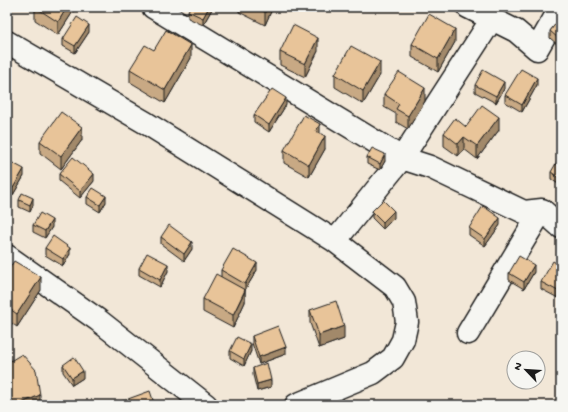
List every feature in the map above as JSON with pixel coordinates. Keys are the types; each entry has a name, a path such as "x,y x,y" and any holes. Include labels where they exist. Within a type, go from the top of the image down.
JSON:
{"street":[{"path":"153,7 402,158 430,167 524,212 542,210 561,227"},
{"path":"468,7 516,31 537,49 561,7"},
{"path":"335,242 402,158 492,19"},
{"path":"7,42 146,123 335,242 395,287 404,302 407,322 403,340 393,358 373,373 296,405"},
{"path":"468,333 542,210"},
{"path":"7,256 98,320 206,405"}],"building":[{"path":"35,7 67,7 58,22"},
{"path":"190,7 209,7 203,18 188,11"},
{"path":"255,7 267,7 265,12"},
{"path":"429,14 455,29 438,59 412,44"},
{"path":"77,17 89,25 75,46 63,39"},
{"path":"561,17 561,35 558,38 550,31"},
{"path":"293,25 318,38 305,64 280,52"},
{"path":"166,30 191,45 165,90 130,69 145,45 154,50"},
{"path":"351,46 380,62 363,91 335,74"},
{"path":"521,69 537,78 522,105 505,95"},
{"path":"483,70 504,82 496,96 475,85"},
{"path":"399,72 425,88 408,116 396,109 399,104 384,94"},
{"path":"272,89 286,98 269,125 254,115"},
{"path":"482,105 499,117 477,146 464,137 458,144 444,133 455,118 466,127"},
{"path":"61,112 82,127 61,156 40,141"},
{"path":"304,115 320,124 316,131 325,136 309,165 284,150"},
{"path":"372,148 385,154 380,164 367,157"},
{"path":"73,157 94,174 80,191 59,174"},
{"path":"7,160 24,169 13,188 7,185"},
{"path":"558,160 561,161 561,179 551,172"},
{"path":"93,188 106,196 100,205 87,197"},
{"path":"22,193 33,198 30,205 19,200"},
{"path":"383,200 394,211 383,222 372,211"},
{"path":"483,206 500,218 485,239 469,228"},
{"path":"40,213 52,220 45,231 33,225"},
{"path":"169,225 192,242 184,254 161,237"},
{"path":"53,236 70,248 63,259 45,248"},
{"path":"233,249 257,263 245,284 221,270"},
{"path":"147,253 168,264 160,280 139,268"},
{"path":"519,256 534,265 524,282 509,273"},
{"path":"14,261 41,277 17,314 7,307 7,272"},
{"path":"553,261 561,266 561,285 558,291 541,282"},
{"path":"216,274 245,290 233,315 203,299"},
{"path":"336,301 344,326 319,335 310,310"},
{"path":"278,326 286,347 259,357 252,336"},
{"path":"237,337 251,344 244,359 230,351"},
{"path":"22,354 36,370 40,395 17,405 11,405 7,398 7,363"},
{"path":"74,357 83,371 72,378 63,365"},
{"path":"267,363 271,380 257,384 253,368"},
{"path":"150,391 154,403 148,405 130,405 128,399"},
{"path":"127,400 128,405 107,405"}]}
